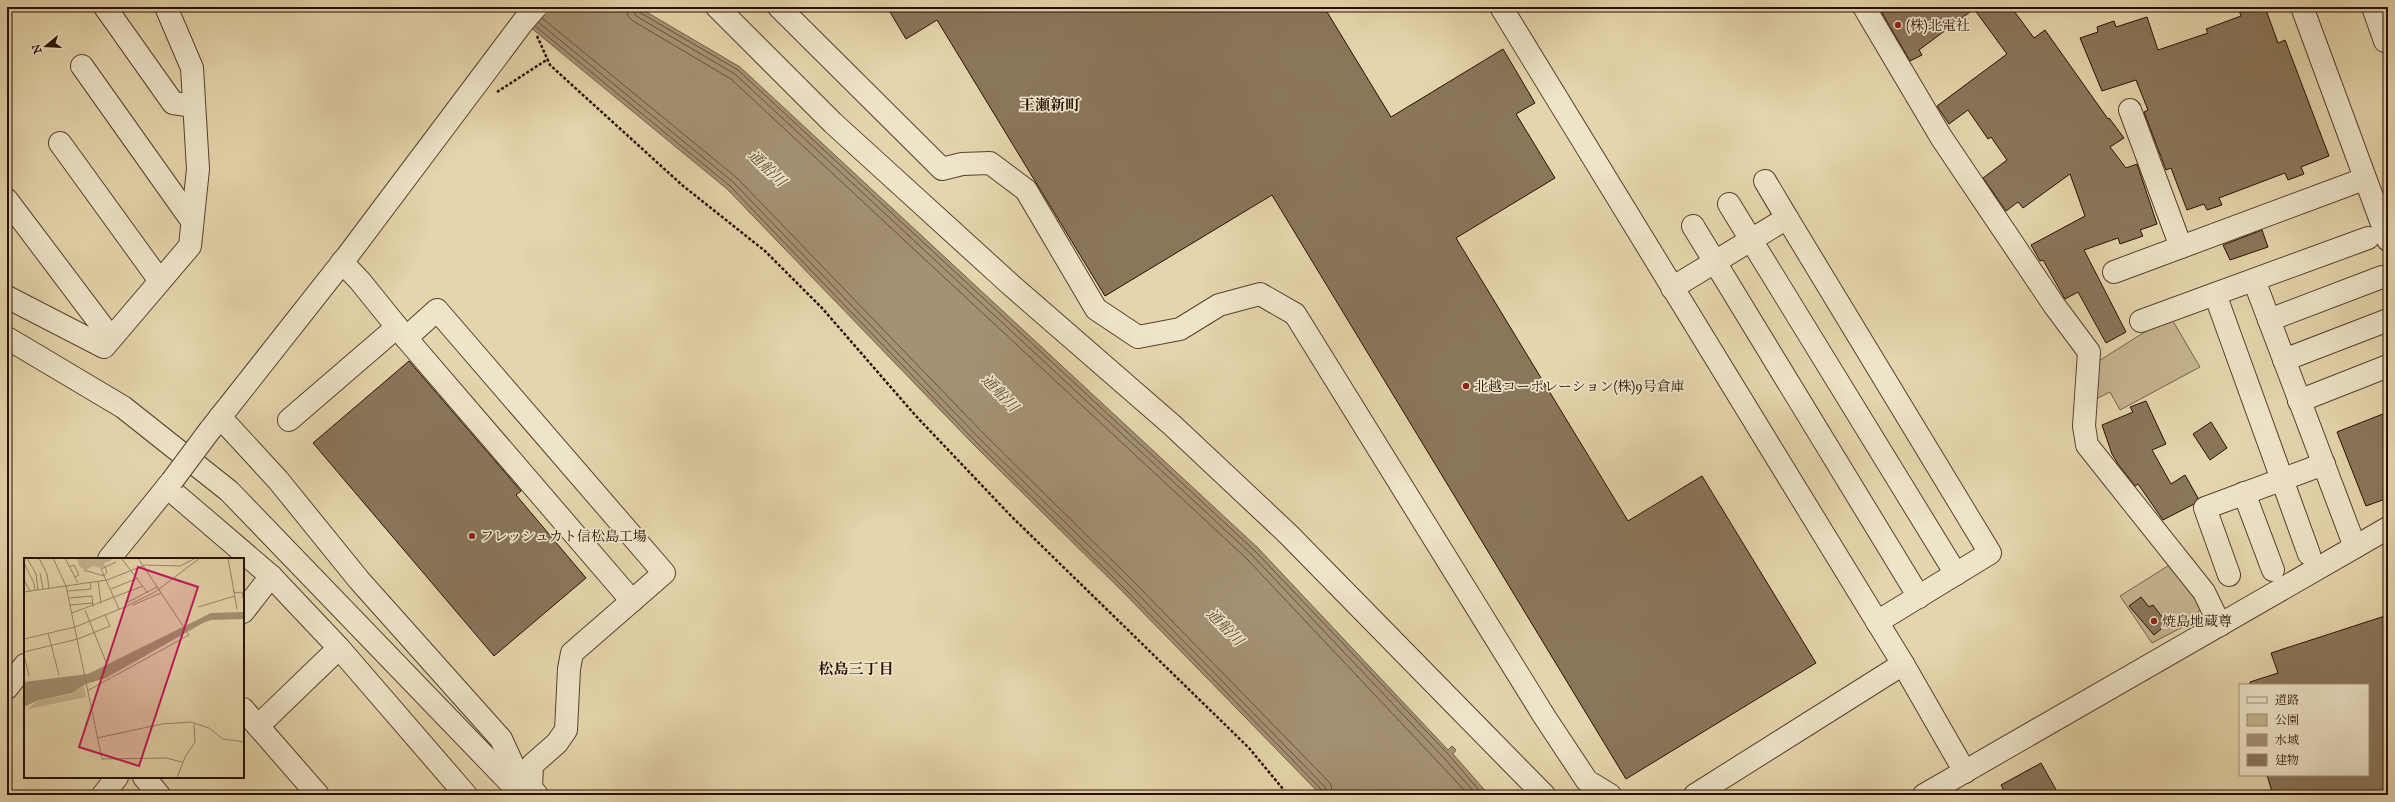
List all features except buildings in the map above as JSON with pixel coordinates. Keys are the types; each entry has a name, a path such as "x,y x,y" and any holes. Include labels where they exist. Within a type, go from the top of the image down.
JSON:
{"street":[{"path":"105,7 173,103 194,106"},
{"path":"7,297 104,347 190,246 198,169 192,68 166,7"},
{"path":"717,7 833,123 1011,285 1172,425 1288,534 1544,795"},
{"path":"779,7 942,169 962,164 990,164 1026,190 1096,309 1138,337 1180,329 1219,305 1260,294 1295,314 1544,716 1587,781 1610,795"},
{"path":"1501,7 1903,664 1965,772"},
{"path":"1864,7 1941,137 2054,305 2089,352 2084,426 2087,445 2204,592 2220,625"},
{"path":"2141,321 2254,280 2378,239 2364,179 2302,7"},
{"path":"2373,7 2385,41"},
{"path":"110,558 532,20"},
{"path":"82,66 192,221"},
{"path":"2130,110 2181,248"},
{"path":"60,143 160,281"},
{"path":"2114,272 2364,179"},
{"path":"1765,181 1990,553 1877,622"},
{"path":"7,200 111,338"},
{"path":"1729,204 1956,574"},
{"path":"1672,288 1787,218"},
{"path":"1692,226 1919,597"},
{"path":"342,262 360,281 632,601"},
{"path":"2269,320 2382,277"},
{"path":"2254,280 2355,547"},
{"path":"2215,294 2309,554"},
{"path":"289,420 402,332 437,310 664,573 572,653 566,730 557,743 532,765 531,788 537,795"},
{"path":"2284,360 2388,320"},
{"path":"7,338 123,407 229,491 522,795"},
{"path":"2300,401 2388,366"},
{"path":"215,424 278,480 359,580 501,739 526,795"},
{"path":"2229,575 2205,508 2324,464"},
{"path":"169,484 271,576 340,648 466,795"},
{"path":"2244,494 2273,570"},
{"path":"1924,795 2388,528"},
{"path":"244,611 271,576"},
{"path":"258,726 340,648"},
{"path":"1694,795 1903,664"},
{"path":"7,688 24,666"},
{"path":"244,710 318,795"},
{"path":"103,795 116,778"},
{"path":"145,778 159,795"}],"path":[{"path":"532,20 550,65 682,185 775,261 822,308 915,415 1006,511 1249,748 1288,795"},
{"path":"494,95 548,59"}],"green space":[{"path":"2170,316 2200,367 2120,410 2110,392 2092,401 2094,364"},
{"path":"2171,564 2196,598 2200,608 2196,620 2152,643 2120,596"}],"water":[{"name":"通船川","path":"514,7 638,7 740,67 1258,548 1448,750 1452,746 1456,750 1453,754 1489,795 1321,795 1123,592 974,445 727,189 530,27"}],"place":[{"name":"(株)北電社","path":"1898,25"},
{"name":"北越コーポレーション(株)9号倉庫","path":"1466,386"},
{"name":"フレッシュカト信松島工場","path":"472,536"},
{"name":"焼島地蔵尊","path":"2154,621"}],"district":[{"name":"王瀬新町","path":"1050,105"},
{"name":"松島三丁目","path":"856,669"}]}
